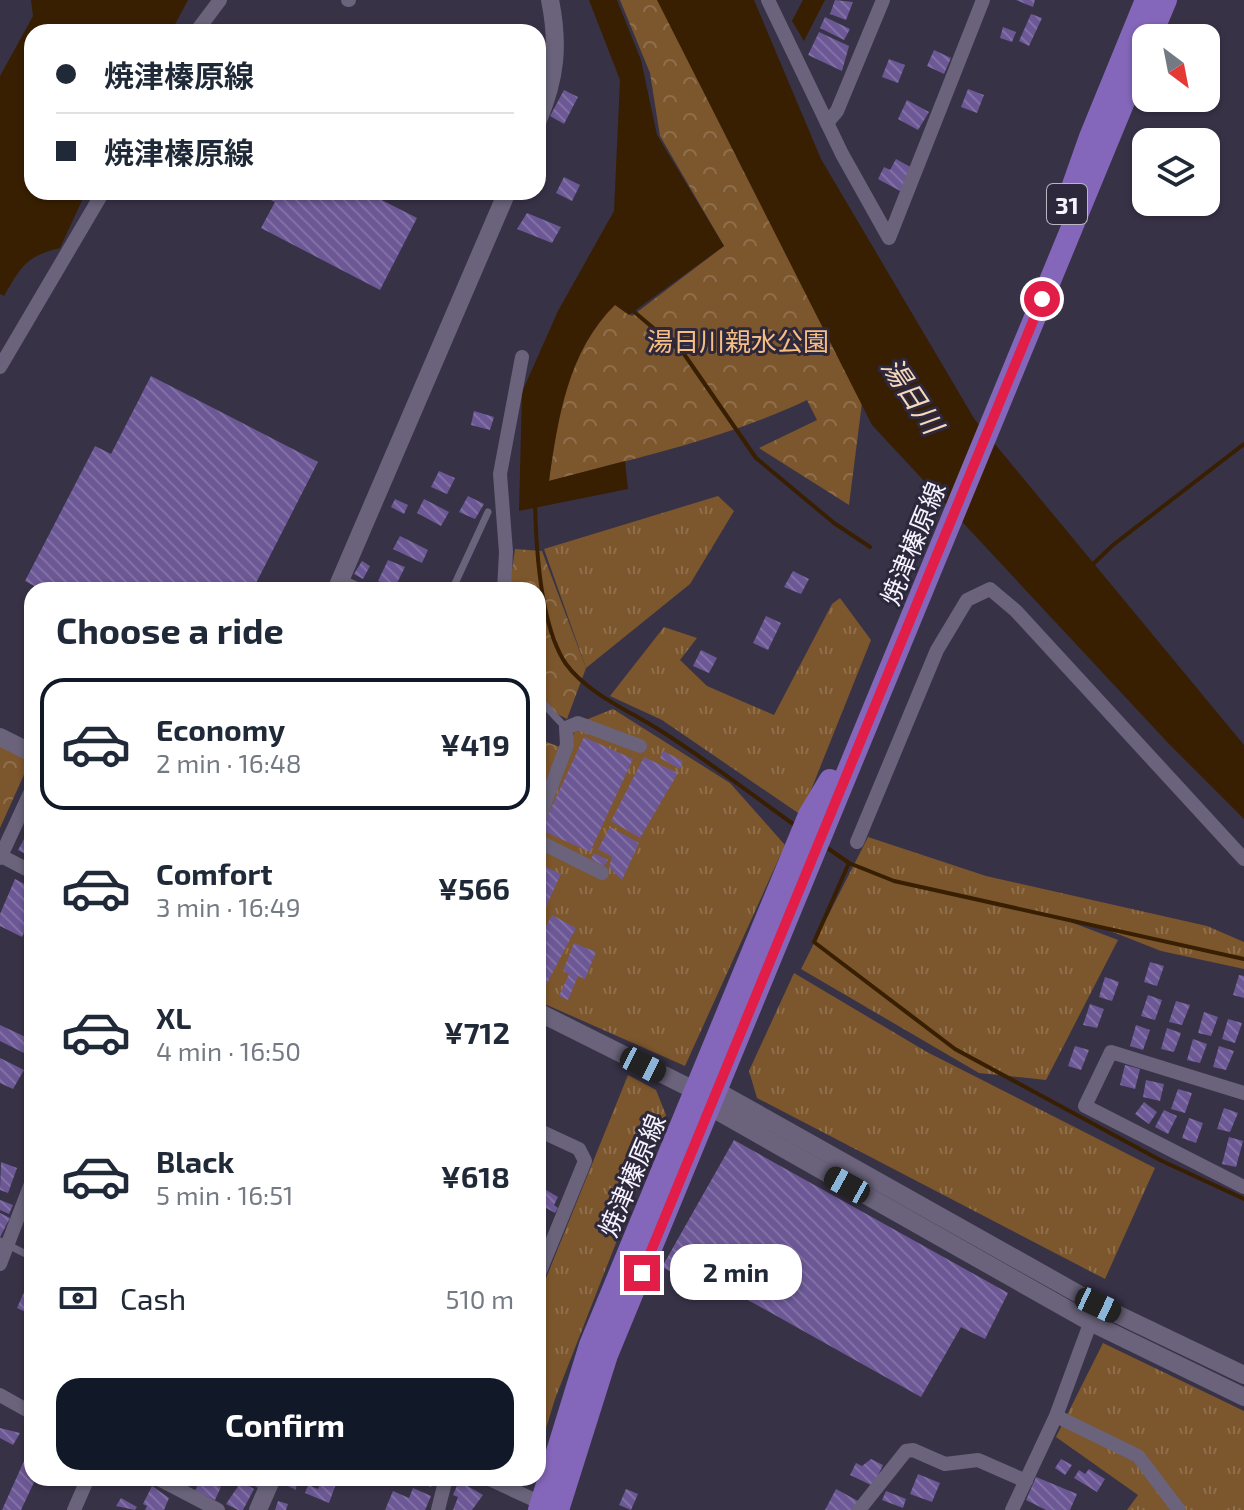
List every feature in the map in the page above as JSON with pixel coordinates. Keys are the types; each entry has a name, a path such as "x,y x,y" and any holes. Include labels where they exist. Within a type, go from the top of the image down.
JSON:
{"main road":[{"name":"焼津榛原線","path":"996,411 1090,137 1146,0"},
{"path":"1156,24 1166,0"},
{"name":"焼津榛原線","path":"546,1508 817,820 878,696 914,613 1132,82"}],"street":[{"path":"202,24 220,0"},
{"path":"546,95 557,61 557,31 550,0"},
{"path":"768,0 827,123 889,238 983,0"},
{"path":"827,123 837,111 883,0"},
{"path":"0,367 98,200"},
{"path":"340,582 504,200"},
{"path":"504,582 506,552 500,474 522,357"},
{"path":"857,842 937,650 967,600 990,589 1016,611 1244,859"},
{"path":"546,800 567,745 566,728 578,723 640,746"},
{"path":"0,737 24,749"},
{"path":"24,806 0,857 24,868"},
{"path":"546,845 602,873"},
{"path":"546,1016 708,1097 1244,1397"},
{"path":"1244,1093 1111,1052 1085,1106 1244,1187"},
{"path":"546,1134 579,1149 585,1161 546,1256"},
{"path":"0,1264 4,1243 24,1199"},
{"path":"1094,1314 1244,1375"},
{"path":"1012,1510 1056,1416 1094,1314"},
{"path":"0,1395 24,1408"},
{"path":"1056,1416 1138,1456 1179,1510"},
{"path":"859,1510 906,1451 913,1450 945,1464 978,1460 1026,1481"},
{"path":"74,1510 84,1486"},
{"path":"172,1486 218,1510"},
{"path":"258,1510 268,1486"},
{"path":"438,1510 444,1486"},
{"path":"503,1486 546,1508"}],"lane":[{"path":"456,582 488,512"},
{"path":"546,707 566,728"},
{"path":"4,1243 24,1253"}],"green space":[{"name":"湯日川親水公園","path":"620,0 658,0 863,395 849,505 759,448 817,420 807,400 712,437 549,481 567,385 575,361 599,319 615,304 632,316 724,246 660,136 650,73"},
{"path":"718,496 734,511 690,584 586,668 544,549"},
{"path":"515,549 542,551 586,668 567,719 546,708 546,582 510,582"},
{"path":"840,598 871,640 801,815 662,720 610,696 664,627 697,638 680,660 707,686 774,715 832,604"},
{"path":"613,709 730,783 785,845 685,1066 546,1005 546,806 578,723"},
{"path":"546,742 560,747 546,780"},
{"path":"0,743 24,755 24,775 0,828"},
{"path":"868,837 986,876 1207,926 1244,942 1244,969 1161,951 1090,923 1052,915 1118,940 1046,1080 979,1073 801,969"},
{"path":"794,973 927,1052 1155,1168 1105,1279 757,1098 749,1071"},
{"path":"628,1075 656,1090 666,1115 546,1428 546,1278"},
{"path":"1103,1343 1244,1411 1244,1510 1127,1510 1138,1495 1056,1437"}],"water":[{"path":"31,0 188,0 175,24 29,24 33,16"},
{"path":"589,0 617,0 641,60 657,135 724,246 629,315 615,305 599,323 576,364 561,410 549,481 625,461 628,489 519,511 522,392 558,311 614,211 620,80"},
{"name":"湯日川","path":"657,0 754,0 821,159 975,420 1244,745 1244,819 1170,745 872,425"},
{"path":"803,0 825,0 804,41 792,21"},
{"path":"24,32 24,200 82,200 60,248 39,255 26,264 4,296 0,294 0,76"}],"building":[{"path":"835,0 853,2 846,20 830,14"},
{"path":"1016,0 1035,0 1033,7"},
{"path":"1031,14 1042,18 1029,46 1019,41"},
{"path":"825,17 850,29 844,40 820,28"},
{"path":"1003,27 1016,32 1012,42 1000,38"},
{"path":"819,32 849,46 842,71 808,55"},
{"path":"934,50 951,58 944,74 927,66"},
{"path":"889,59 905,65 898,83 882,77"},
{"path":"968,89 984,95 977,113 961,107"},
{"path":"564,90 578,97 564,124 550,116"},
{"path":"907,100 929,112 918,130 898,119"},
{"path":"896,159 914,169 902,192 878,179 884,167 890,170"},
{"path":"564,177 580,185 572,201 556,193"},
{"path":"271,200 382,200 417,218 380,290 261,228 275,202"},
{"path":"527,213 561,227 552,243 517,229"},
{"path":"151,376 318,462 257,582 25,581 95,446 111,454"},
{"path":"474,411 494,417 490,430 471,425"},
{"path":"439,471 455,478 447,494 431,487"},
{"path":"468,496 484,504 475,519 459,512"},
{"path":"395,499 408,505 404,514 391,507"},
{"path":"424,499 449,512 441,526 417,513"},
{"path":"400,536 428,550 422,563 393,549"},
{"path":"388,560 405,567 398,582 378,581"},
{"path":"362,561 370,566 363,579 354,574"},
{"path":"793,571 809,579 801,594 784,587"},
{"path":"766,616 781,623 768,650 753,643"},
{"path":"701,650 717,658 709,673 693,666"},
{"path":"584,737 633,759 590,852 546,832 546,819"},
{"path":"663,751 683,761 680,769 660,758"},
{"path":"644,757 678,773 640,838 611,821"},
{"path":"610,827 639,843 622,880 609,867 612,857 598,849"},
{"path":"24,839 24,853 18,850"},
{"path":"594,853 608,860 604,866 591,859"},
{"path":"546,867 561,874 546,907"},
{"path":"15,879 24,884 22,937 0,926 0,914"},
{"path":"552,915 576,928 546,985 546,926"},
{"path":"574,943 596,952 585,979 578,976 568,1000 559,996 569,974 563,971"},
{"path":"1150,962 1164,966 1157,986 1144,982"},
{"path":"1239,975 1244,976 1244,998 1233,995"},
{"path":"1105,977 1119,982 1112,1001 1099,997"},
{"path":"1148,995 1162,1000 1155,1020 1141,1016"},
{"path":"1176,1001 1190,1005 1182,1025 1169,1022"},
{"path":"1090,1004 1104,1009 1097,1028 1083,1025"},
{"path":"1204,1012 1218,1017 1211,1036 1198,1033"},
{"path":"1228,1019 1242,1023 1235,1043 1222,1039"},
{"path":"0,1025 24,1036 24,1053 0,1041"},
{"path":"1136,1025 1150,1030 1143,1050 1130,1046"},
{"path":"1167,1028 1181,1033 1174,1052 1161,1049"},
{"path":"1193,1039 1207,1044 1200,1063 1187,1060"},
{"path":"1075,1046 1089,1050 1081,1070 1068,1066"},
{"path":"1219,1046 1234,1051 1226,1070 1213,1067"},
{"path":"0,1058 24,1070 13,1089 0,1083"},
{"path":"1125,1065 1140,1069 1135,1089 1120,1085"},
{"path":"1146,1080 1164,1084 1160,1101 1143,1097"},
{"path":"1178,1089 1192,1093 1185,1113 1171,1109"},
{"path":"1144,1102 1157,1112 1149,1124 1135,1114"},
{"path":"1224,1108 1238,1113 1230,1132 1217,1129"},
{"path":"1164,1110 1177,1116 1168,1134 1155,1127"},
{"path":"1189,1118 1203,1123 1196,1143 1182,1138"},
{"path":"1229,1137 1243,1141 1236,1167 1222,1164"},
{"path":"734,1140 1008,1293 985,1339 961,1327 921,1397 707,1277 700,1288 662,1267"},
{"path":"1,1162 17,1168 8,1193 0,1190"},
{"path":"546,1190 558,1197 554,1205 558,1208 555,1213 546,1208"},
{"path":"0,1200 13,1205 9,1214 0,1210"},
{"path":"0,1213 10,1218 0,1237"},
{"path":"24,1292 24,1311 17,1308"},
{"path":"0,1428 20,1433 13,1445 0,1438"},
{"path":"871,1459 883,1465 873,1486 850,1475 856,1463 862,1466"},
{"path":"1061,1459 1072,1465 1065,1475 1055,1468"},
{"path":"24,1461 24,1486 32,1486 21,1510 2,1510"},
{"path":"1089,1469 1105,1479 1097,1492 1074,1478 1079,1470 1085,1474"},
{"path":"918,1474 940,1483 932,1502 910,1494"},
{"path":"1036,1477 1077,1494 1070,1510 1046,1510 1026,1500"},
{"path":"152,1486 169,1498 164,1510 145,1510 147,1506 143,1504"},
{"path":"197,1486 221,1487 215,1500 195,1491"},
{"path":"238,1486 254,1489 243,1510 226,1504"},
{"path":"308,1486 318,1489 319,1486 335,1486 329,1503 305,1493"},
{"path":"457,1486 468,1486 483,1495 472,1510 453,1510 458,1497 453,1495"},
{"path":"413,1488 431,1496 425,1510 385,1510 393,1491 409,1498"},
{"path":"626,1489 638,1494 631,1510 619,1505"},
{"path":"836,1489 858,1501 853,1510 825,1510"},
{"path":"886,1491 906,1499 903,1508 882,1500"},
{"path":"121,1498 137,1507 135,1510 116,1506"},
{"path":"278,1501 288,1504 286,1510 275,1510"}],"waterway":[{"path":"632,310 684,354 756,458 834,523 870,547"},
{"path":"1090,567 1113,545 1244,444"},
{"path":"535,503 540,582"},
{"path":"546,612 557,648 575,675 598,693 712,765 796,826"},
{"path":"826,847 849,863 894,881 1244,959"},
{"path":"849,863 814,942 955,1049 1160,1160 1244,1199"}],"route":[{"path":"642,1273 1042,299"}]}
